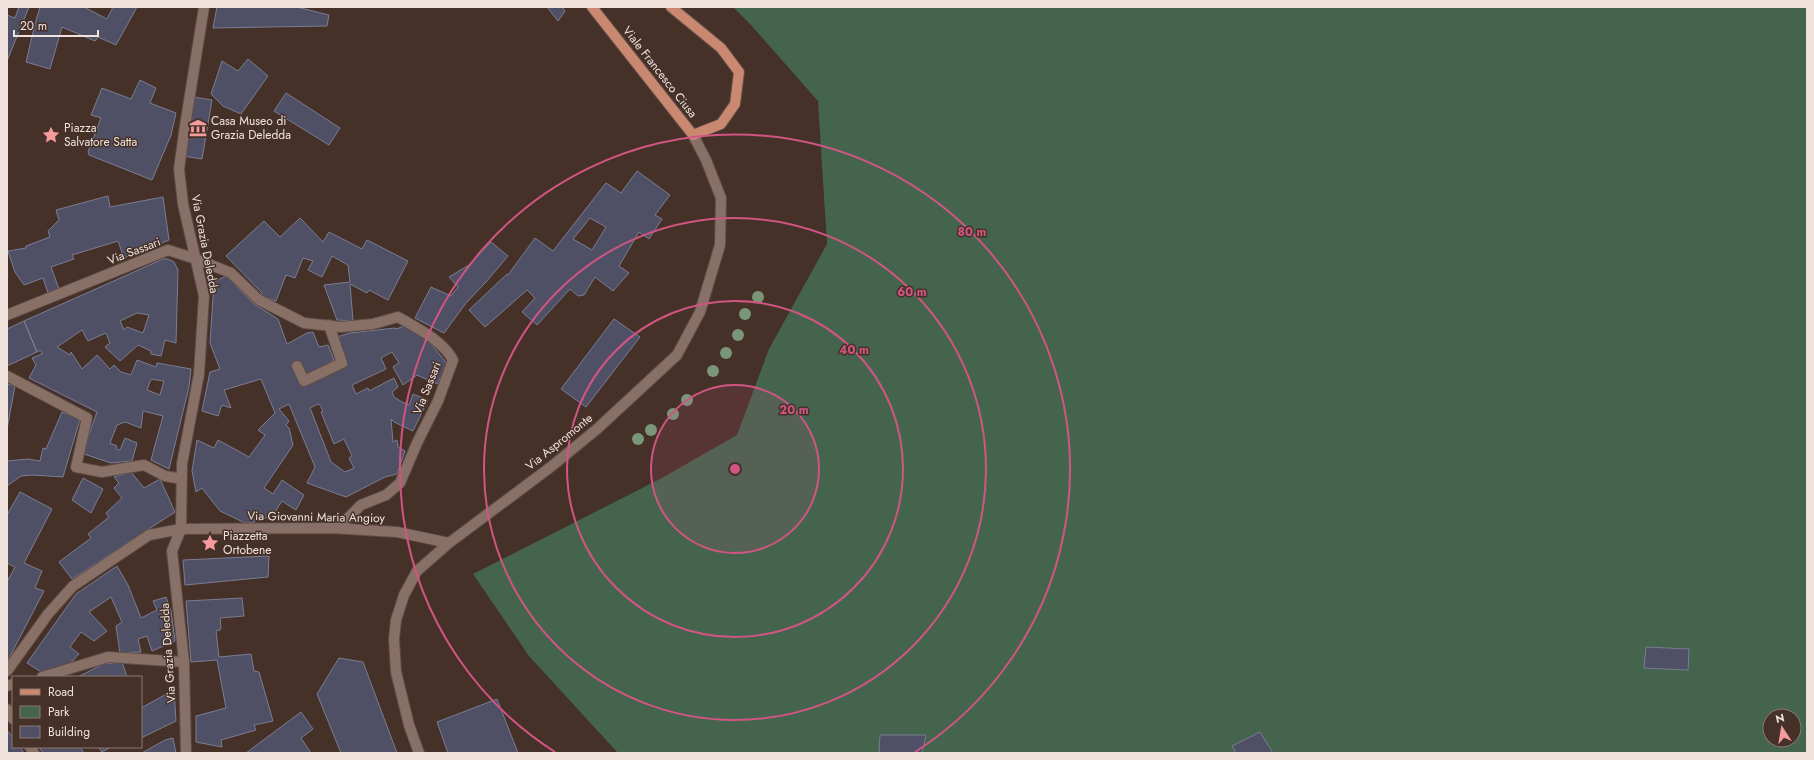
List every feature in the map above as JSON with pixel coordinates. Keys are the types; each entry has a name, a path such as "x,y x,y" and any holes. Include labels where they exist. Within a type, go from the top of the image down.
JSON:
{"main road":[{"name":"Viale Francesco Ciusa","path":"592,7 693,135"},
{"path":"671,7 721,48 739,72 735,104 721,124 693,135"}],"street":[{"name":"Via Grazia Deledda","path":"186,753 184,662 172,551 181,529 182,464 200,367 204,296 183,204 179,169 204,7"},
{"name":"Via Aspromonte","path":"419,753 409,725 396,672 394,639 396,620 404,596 418,571 449,543 552,466 597,429 677,355 700,312 720,245 721,198 706,160 693,135"},
{"name":"Via Sassari","path":"7,315 168,250 196,258 231,273 259,300 304,323 341,327 373,324 398,317 431,337 448,351 453,360 438,401 416,443 400,482 386,495 361,505 338,528"},
{"path":"297,366 304,381 342,363 329,325"},
{"path":"7,376 87,418 76,467 102,472 144,465 165,476 182,479"},
{"name":"Via Giovanni Maria Angioy","path":"181,529 338,528 398,532 449,543"},
{"path":"7,671 48,614 73,586 150,535 181,529"},
{"path":"45,676 108,657 184,662"}],"green space":[{"path":"733,7 1807,7 1807,753 618,753 529,656 473,574 660,479 737,435 769,349 827,244 818,101 751,25"}],"building":[{"path":"19,7 29,7 7,61 7,15 15,18"},
{"path":"40,7 84,7 107,19 113,7 137,7 116,45 98,37 95,41 62,27 50,69 26,62"},
{"path":"217,7 297,7 329,15 327,26 213,28"},
{"path":"547,7 562,7 565,11 558,21"},
{"path":"248,59 268,76 241,114 223,106 211,94 222,61 238,71"},
{"path":"140,80 156,88 150,103 176,113 171,135 152,180 89,155 88,152 101,118 91,115 102,88 131,99"},
{"path":"286,93 340,128 329,145 274,111"},
{"name":"Casa Museo di Grazia Deledda","path":"193,97 212,100 202,159 183,156"},
{"path":"637,171 670,195 655,215 662,219 649,239 639,232 619,266 629,273 613,291 595,277 584,295 578,296 570,289 537,325 522,312 535,298 527,290 485,327 469,310 507,274 508,275 535,238 553,251 606,183 621,193","holes":["590,218 606,227 592,250 573,239"]},
{"path":"108,196 110,207 163,197 169,240 124,258 118,241 72,255 74,259 51,267 59,289 48,293 43,278 24,285 15,272 8,251 26,248 26,246 50,237 48,231 59,220 56,210"},
{"path":"300,218 323,242 329,232 362,249 367,240 408,261 388,300 369,290 367,293 350,284 353,321 337,320 324,285 350,282 348,265 332,256 322,277 308,270 313,261 303,258 295,278 286,275 276,301 261,296 262,293 226,256 264,221 280,237"},
{"path":"491,242 508,256 466,303 444,333 415,318 431,287 451,296 458,287 449,277 469,265"},
{"path":"163,259 168,259 174,262 178,270 176,343 165,340 161,356 151,354 151,351 138,345 120,361 105,347 110,343 106,333 88,341 82,330 57,347 70,355 71,352 82,369 97,355 110,369 114,365 121,372 131,375 137,360 156,367 157,363 191,369 189,387 169,469 151,460 163,416 143,411 141,428 125,422 117,425 110,443 117,446 116,449 120,450 125,438 137,443 132,461 111,463 84,454 83,452 97,412 29,378 36,365 32,358 42,354 41,350 37,352 24,321","holes":["137,313 149,315 143,333 127,327 124,330 120,321","151,379 164,381 160,395 147,390"]},
{"path":"226,276 254,304 278,319 287,344 307,333 313,332 319,347 328,345 334,360 305,377 292,365 302,386 312,380 313,383 348,365 337,337 350,333 396,329 407,325 414,328 432,345 448,365 437,384 417,375 403,385 393,367 399,363 392,352 381,358 386,369 352,385 356,394 368,388 369,391 394,378 398,387 392,392 394,397 409,405 413,394 428,400 413,431 391,419 393,442 397,440 398,447 405,451 397,474 385,477 346,497 307,483 315,467 289,404 279,409 289,421 286,425 289,428 293,445 264,488 273,494 282,480 304,495 296,510 282,501 271,518 255,518 255,522 245,523 220,511 202,488 196,492 192,471 197,440 214,448 218,440 249,457 265,435 258,430 275,413 261,379 224,390 231,408 222,405 218,416 202,411 210,372 220,369 210,343 214,282","holes":["318,404 323,411 321,412 334,444 344,439 352,456 349,458 354,468 345,472 331,462 310,408"]},
{"path":"614,319 640,337 586,407 561,389"},
{"path":"24,321 37,352 7,366 7,329"},
{"path":"7,384 15,386 7,429"},
{"path":"62,412 80,419 63,477 32,475 21,476 7,486 7,461 28,459 40,461 43,448 46,449"},
{"path":"131,472 144,488 160,479 175,512 72,579 59,562 91,538 88,534 109,517 106,513 122,498 114,488 119,483 114,477"},
{"path":"83,478 103,489 91,513 72,500"},
{"path":"20,492 52,509 24,563 42,571 35,588 44,591 7,662 7,582 15,567 7,563 7,515"},
{"path":"269,556 268,577 185,585 183,560"},
{"path":"117,566 128,585 141,618 157,610 153,601 166,597 171,611 175,641 152,651 147,636 138,639 141,652 120,653 116,626 122,622 111,597 89,612 107,631 94,641 81,632 70,647 79,654 68,666 46,675 27,663 76,594"},
{"path":"242,598 244,616 220,618 221,628 220,630 216,631 219,657 251,654 254,671 259,672 273,721 254,725 256,730 221,740 222,747 196,742 196,716 226,708 217,660 191,662 186,601"},
{"path":"1646,647 1689,649 1688,670 1644,668"},
{"path":"339,658 363,662 397,753 341,753 317,694"},
{"path":"122,662 127,676 80,676 103,664"},
{"path":"174,690 176,721 142,738 142,707"},
{"path":"497,699 518,753 448,753 437,722"},
{"path":"301,712 313,729 301,738 311,753 246,753"},
{"path":"7,730 12,737 12,748 21,748 24,753 7,753"},
{"path":"1260,732 1273,753 1236,753 1232,746"},
{"path":"880,735 926,735 922,753 879,753"},
{"path":"173,738 176,753 142,753 165,740"},
{"path":"40,748 81,748 84,753 43,753"},
{"path":"99,748 109,748 102,752"}],"place":[{"name":"Casa Museo di Grazia Deledda","path":"198,128"},
{"name":"Piazza Salvatore Satta","path":"51,135"},
{"name":"Piazzetta Ortobene","path":"210,543"}]}
